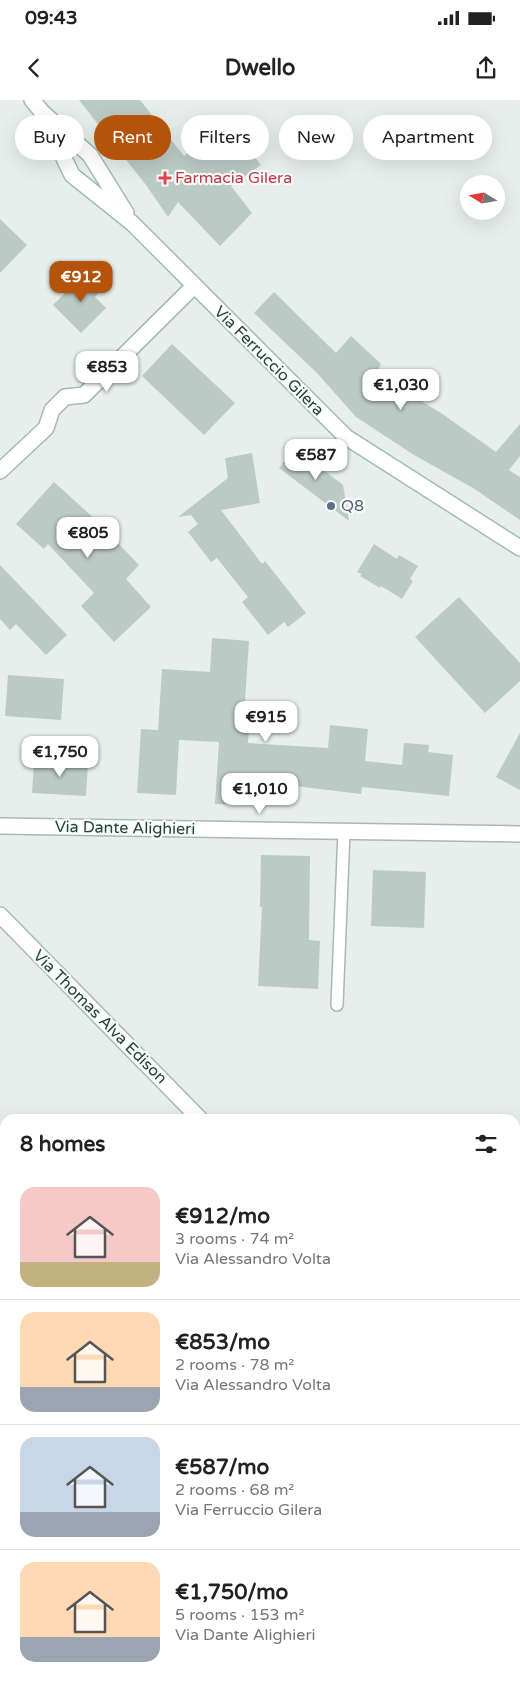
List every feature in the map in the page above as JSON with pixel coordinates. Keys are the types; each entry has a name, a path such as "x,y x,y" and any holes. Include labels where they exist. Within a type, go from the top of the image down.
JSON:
{"street":[{"name":"Via Ferruccio Gilera","path":"37,106 72,175 132,223 346,437 520,548"},
{"name":"Via Ferruccio Gilera","path":"37,106 90,155 132,223"},
{"path":"0,471 46,428 52,410 65,397 84,395 194,286"},
{"name":"Via Dante Alighieri","path":"0,826 520,834"},
{"name":"Via Thomas Alva Edison","path":"0,915 195,1114"}],"lane":[{"path":"337,1005 344,831"}],"building":[{"path":"79,100 140,100 152,115 94,115 94,119"},
{"path":"171,139 181,152 181,160 257,160 261,165 231,186 252,213 220,246 178,202 168,217 126,160 171,160"},
{"path":"0,219 27,245 0,273"},
{"path":"87,271 103,288 95,297 106,308 81,333 53,305"},
{"path":"274,292 336,353 351,336 381,364 376,374 441,413 496,452 520,424 520,456 509,470 520,477 520,520 473,488 414,455 356,417 317,373 254,313"},
{"path":"172,344 235,403 204,435 142,376"},
{"path":"295,448 343,485 349,521 279,468"},
{"path":"252,453 260,503 221,510 262,564 265,561 306,613 288,627 284,622 268,635 242,602 248,597 217,558 211,562 188,532 198,524 191,515 178,517 228,478 225,458"},
{"path":"54,482 96,520 139,565 126,579 151,607 114,642 81,606 94,593 48,544 44,549 16,524"},
{"path":"374,544 397,559 399,555 418,566 410,579 413,581 402,599 360,576 362,574 357,572"},
{"path":"0,565 67,635 46,655 16,624 10,630 0,619"},
{"path":"459,597 520,663 520,681 485,713 415,637"},
{"path":"212,638 249,641 245,701 251,702 248,743 328,748 330,725 368,729 365,761 402,765 404,743 429,745 428,752 453,755 449,796 362,787 361,794 295,786 294,799 239,796 238,805 215,804 219,742 179,740 176,795 137,793 141,729 158,730 162,669 210,672"},
{"path":"8,675 64,679 61,720 5,716"},
{"path":"520,733 520,790 496,777"},
{"path":"34,760 88,763 86,796 32,793"},
{"path":"261,855 310,856 309,940 320,941 318,989 258,986 262,907 260,907"},
{"path":"373,870 426,872 424,928 371,926"}],"place":[{"name":"Farmacia Gilera","path":"165,178"},
{"name":"Q8","path":"331,506"}]}
